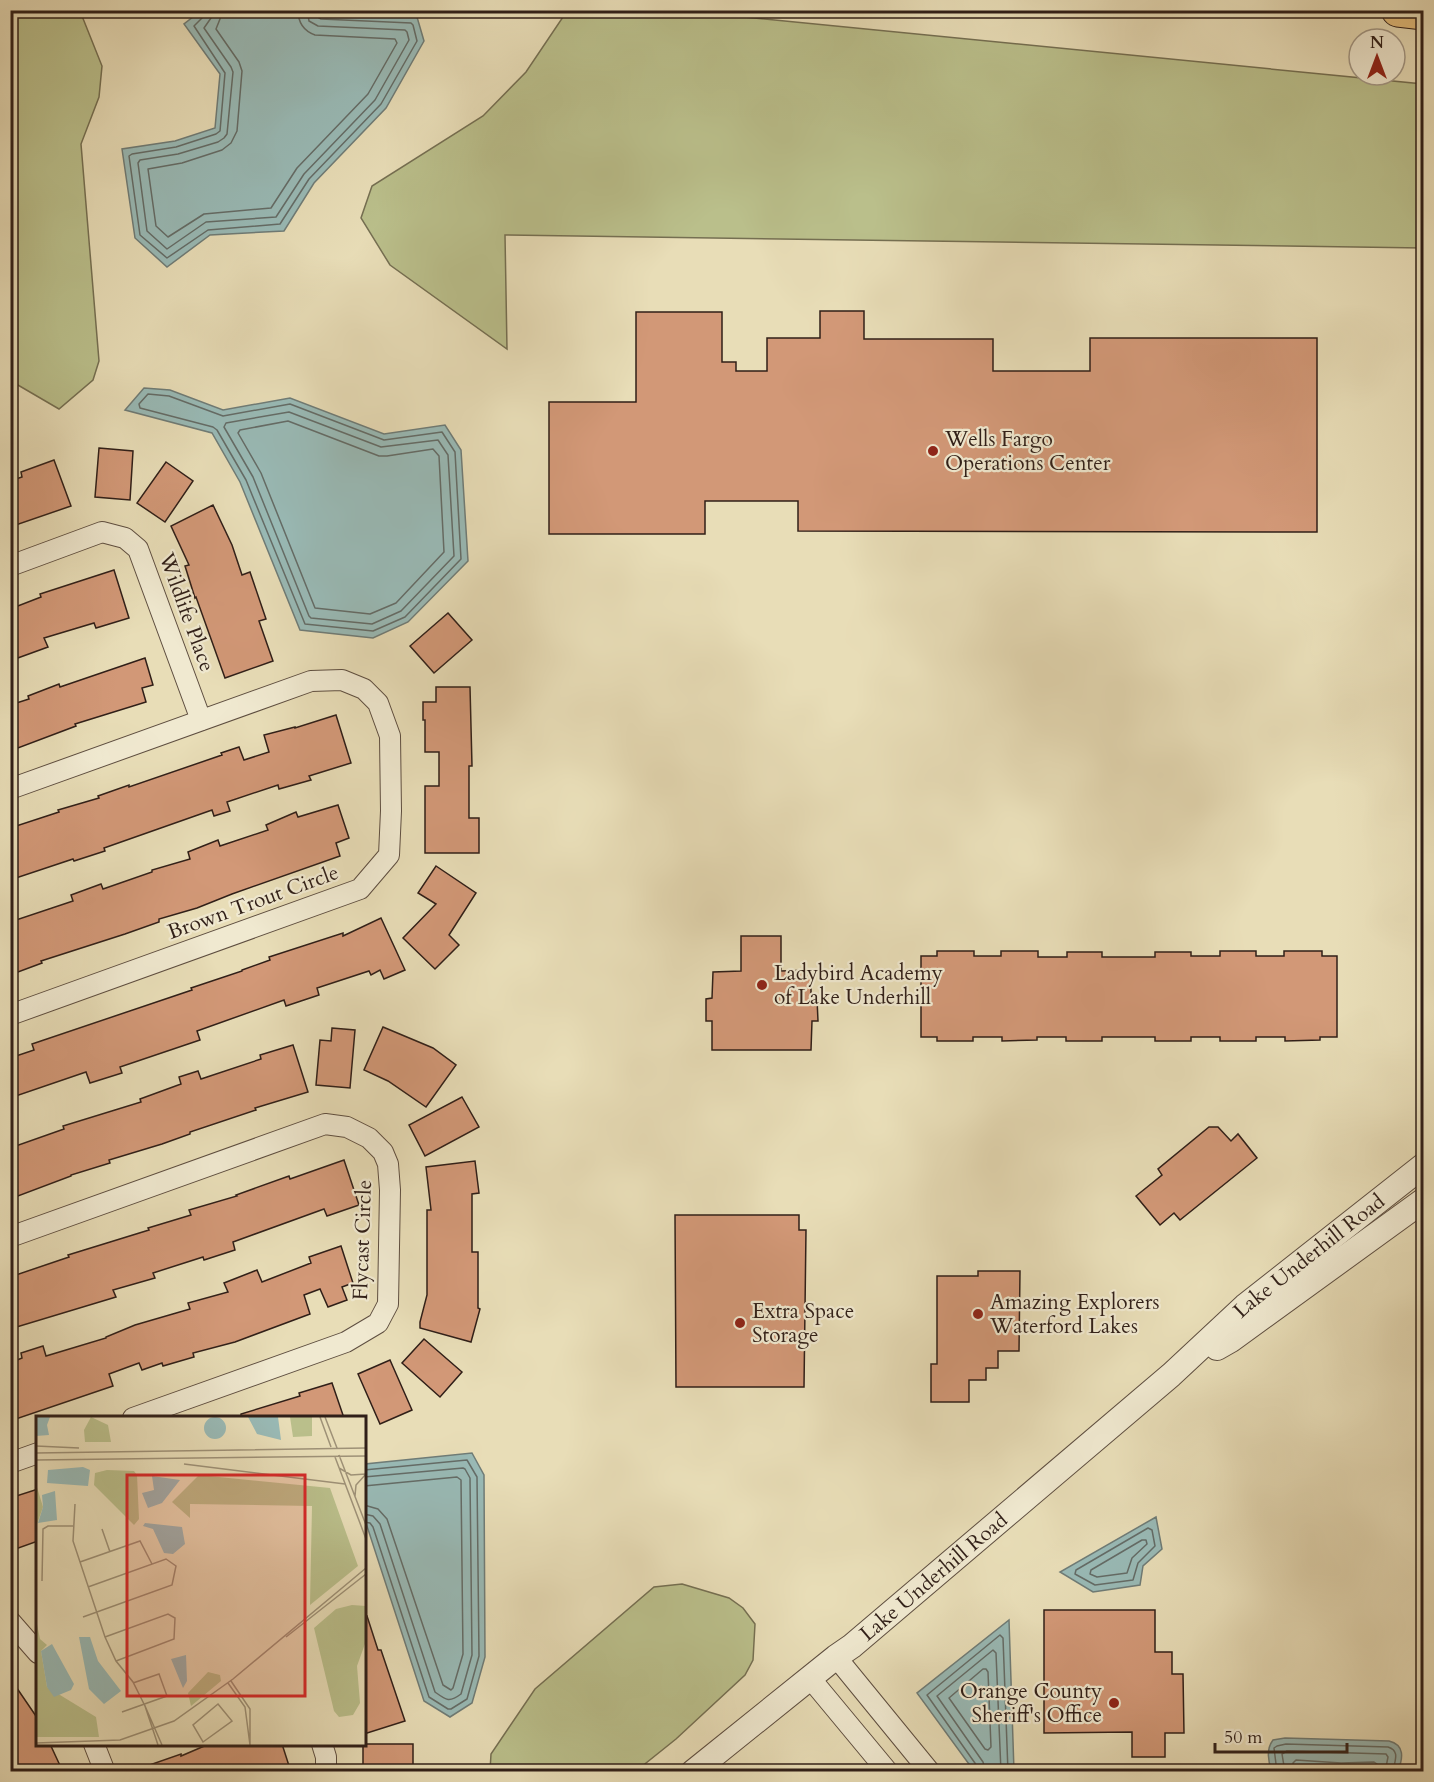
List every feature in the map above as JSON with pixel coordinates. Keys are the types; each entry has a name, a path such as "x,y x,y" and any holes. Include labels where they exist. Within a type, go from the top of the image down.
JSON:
{"highway":[{"path":"1398,10 1424,13"}],"street":[{"name":"Wildlife Place","path":"10,566 102,532 125,538 138,549 201,720"},
{"name":"Brown Trout Circle","path":"10,789 311,681 342,681 364,689 378,703 390,736 389,855 360,889 10,1015"},
{"name":"Flycast Circle","path":"10,1237 325,1124 347,1127 369,1138 383,1152 388,1164 390,1190 388,1304 378,1323 346,1342 139,1416"},
{"name":"Lake Underhill Road","path":"693,1772 852,1646 1171,1375 1245,1306 1424,1165"},
{"name":"Lake Underhill Road","path":"1171,1375 1231,1340 1424,1200"},
{"path":"10,1463 36,1454"},
{"path":"10,1622 36,1651"},
{"path":"836,1657 930,1772"},
{"path":"810,1678 888,1772"},
{"path":"95,1746 105,1772"},
{"path":"323,1746 326,1757 326,1772"}],"green space":[{"path":"11,10 80,11 102,66 99,97 81,144 99,361 93,380 59,409 11,381"},
{"path":"567,11 684,11 1347,76 1347,87 1407,87 1407,82 1423,84 1423,248 505,235 507,349 390,265 361,218 372,186 483,116 526,72"},
{"path":"682,1584 729,1598 743,1608 755,1624 753,1660 745,1675 676,1739 636,1771 490,1771 491,1754 535,1689 654,1587"}],"water":[{"path":"202,10 417,17 424,41 386,108 314,183 284,231 210,235 167,267 135,238 122,149 175,141 215,128 220,74 184,24"},
{"path":"144,388 170,390 223,410 290,398 384,434 445,425 461,450 468,561 408,622 373,638 300,630 240,482 212,433 125,410"},
{"path":"472,1453 484,1475 485,1657 472,1703 450,1717 424,1701 366,1523 366,1464"},
{"path":"1156,1517 1162,1549 1143,1566 1140,1585 1093,1592 1060,1572"},
{"path":"1009,1620 1014,1771 974,1771 917,1693"},
{"path":"1285,1738 1389,1741 1400,1749 1401,1761 1398,1771 1272,1771 1268,1756 1269,1747 1273,1740"}],"building":[{"name":"Wells Fargo Operations Center","path":"820,311 864,311 864,339 993,339 993,371 1090,371 1090,338 1317,338 1317,532 798,531 798,501 705,501 705,534 549,534 549,402 636,402 636,312 722,312 722,362 736,362 736,371 767,371 767,338 820,338"},
{"path":"99,448 133,451 130,500 95,497"},
{"path":"54,460 71,506 10,527 10,481 22,477 21,472"},
{"path":"166,462 193,481 165,522 137,503"},
{"path":"213,505 232,545 242,575 250,572 266,619 259,621 273,661 225,678 195,598 185,566 189,565 171,526"},
{"path":"114,570 129,618 96,628 94,623 44,638 48,647 15,659 10,647 10,609 41,597 40,594"},
{"path":"448,613 472,640 434,673 410,646"},
{"path":"145,658 153,685 142,688 146,702 75,724 76,726 10,751 10,705 29,699 28,696 59,684 60,687"},
{"path":"436,687 470,687 472,766 469,766 469,818 479,818 479,853 425,853 425,786 439,786 439,752 425,752 423,702 436,702"},
{"path":"336,715 351,763 309,776 311,780 279,789 278,785 227,802 230,811 214,816 212,810 104,848 105,851 10,880 10,828 99,798 98,796 129,785 129,787 222,755 221,753 239,747 244,760 269,752 264,735"},
{"path":"338,805 349,838 336,843 340,856 197,908 159,919 159,922 125,934 41,961 42,963 10,975 10,922 73,901 71,895 101,884 103,889 152,872 152,870 190,859 188,852 218,840 220,846 268,830 266,825 296,812 298,817"},
{"path":"436,866 476,893 449,935 459,945 435,969 403,938 436,904 418,893"},
{"path":"381,918 405,970 384,979 380,970 371,975 369,971 317,988 319,995 286,1006 284,1000 197,1031 200,1040 120,1067 122,1073 90,1083 86,1072 10,1098 10,1058 34,1050 32,1044 192,990 191,988 270,960 269,957 343,933 343,936"},
{"name":"Ladybird Academy of Lake Underhill","path":"741,936 781,936 781,971 811,970 811,999 817,999 818,1021 812,1021 811,1050 712,1050 712,1021 706,1021 706,999 712,998 713,972 741,971"},
{"path":"937,951 974,951 974,956 1001,956 1001,951 1038,951 1038,957 1067,957 1067,952 1102,952 1102,957 1155,957 1155,952 1191,952 1191,956 1220,956 1220,951 1256,951 1256,956 1284,956 1284,951 1322,951 1322,956 1337,956 1337,1037 1285,1041 1285,1037 1256,1037 1256,1041 1220,1041 1220,1037 1191,1037 1191,1041 1155,1041 1155,1037 1102,1037 1102,1041 1066,1041 1066,1037 1037,1037 1037,1040 1002,1041 1002,1037 973,1037 973,1041 937,1041 937,1037 921,1037 921,956 937,956"},
{"path":"383,1027 433,1048 456,1065 426,1107 388,1081 364,1070"},
{"path":"332,1028 355,1030 350,1088 316,1085 320,1040 331,1041"},
{"path":"293,1045 308,1092 255,1108 256,1110 162,1144 109,1160 110,1163 71,1175 10,1199 10,1148 64,1129 63,1126 141,1102 140,1099 181,1084 179,1077 198,1071 201,1079 261,1059 260,1055"},
{"path":"462,1097 479,1127 425,1156 409,1125"},
{"path":"1209,1127 1218,1127 1231,1141 1238,1134 1257,1158 1180,1220 1174,1213 1160,1225 1136,1196 1162,1175 1158,1169"},
{"path":"344,1160 359,1205 327,1216 324,1209 233,1242 235,1250 204,1260 203,1257 153,1273 155,1278 113,1290 116,1297 10,1329 10,1277 69,1257 68,1255 191,1215 189,1210"},
{"path":"475,1161 479,1193 472,1194 472,1252 478,1252 478,1308 480,1309 471,1342 420,1328 420,1322 427,1295 427,1210 431,1210 426,1167"},
{"name":"Extra Space Storage","path":"675,1215 799,1215 799,1230 806,1230 804,1387 676,1387"},
{"path":"341,1246 353,1283 342,1287 347,1300 328,1307 320,1289 304,1295 310,1314 235,1342 193,1353 194,1357 163,1366 162,1363 142,1370 139,1363 109,1374 113,1386 10,1421 10,1363 22,1358 21,1353 43,1346 46,1356 106,1338 135,1325 190,1309 188,1303 228,1292 224,1283 257,1270 262,1282 311,1263 309,1257"},
{"name":"Amazing Explorers Waterford Lakes","path":"978,1271 1020,1271 1019,1351 998,1351 998,1368 986,1368 986,1380 969,1380 969,1402 931,1402 931,1364 937,1364 937,1276 978,1276"},
{"path":"424,1339 462,1372 440,1397 402,1363"},
{"path":"390,1360 412,1410 380,1424 358,1374"},
{"path":"332,1383 343,1416 241,1416 241,1414 300,1396 299,1393"},
{"path":"36,1490 36,1542 10,1551 10,1498"},
{"name":"Orange County Sheriff's Office","path":"1044,1610 1155,1610 1155,1652 1172,1652 1172,1674 1183,1674 1184,1733 1165,1733 1165,1757 1132,1757 1132,1732 1044,1733"},
{"path":"366,1616 378,1650 381,1650 405,1721 366,1733"},
{"path":"10,1678 36,1716 36,1746 51,1746 63,1772 15,1772 10,1762"},
{"path":"366,1744 413,1744 413,1772 363,1772 363,1746"},
{"path":"204,1746 283,1746 291,1772 138,1772 138,1769 181,1754 181,1756"}],"place":[{"name":"Wells Fargo Operations Center","path":"933,451"},
{"name":"Ladybird Academy of Lake Underhill","path":"762,985"},
{"name":"Amazing Explorers Waterford Lakes","path":"978,1314"},
{"name":"Extra Space Storage","path":"740,1323"},
{"name":"Orange County Sheriff's Office","path":"1114,1703"}]}
